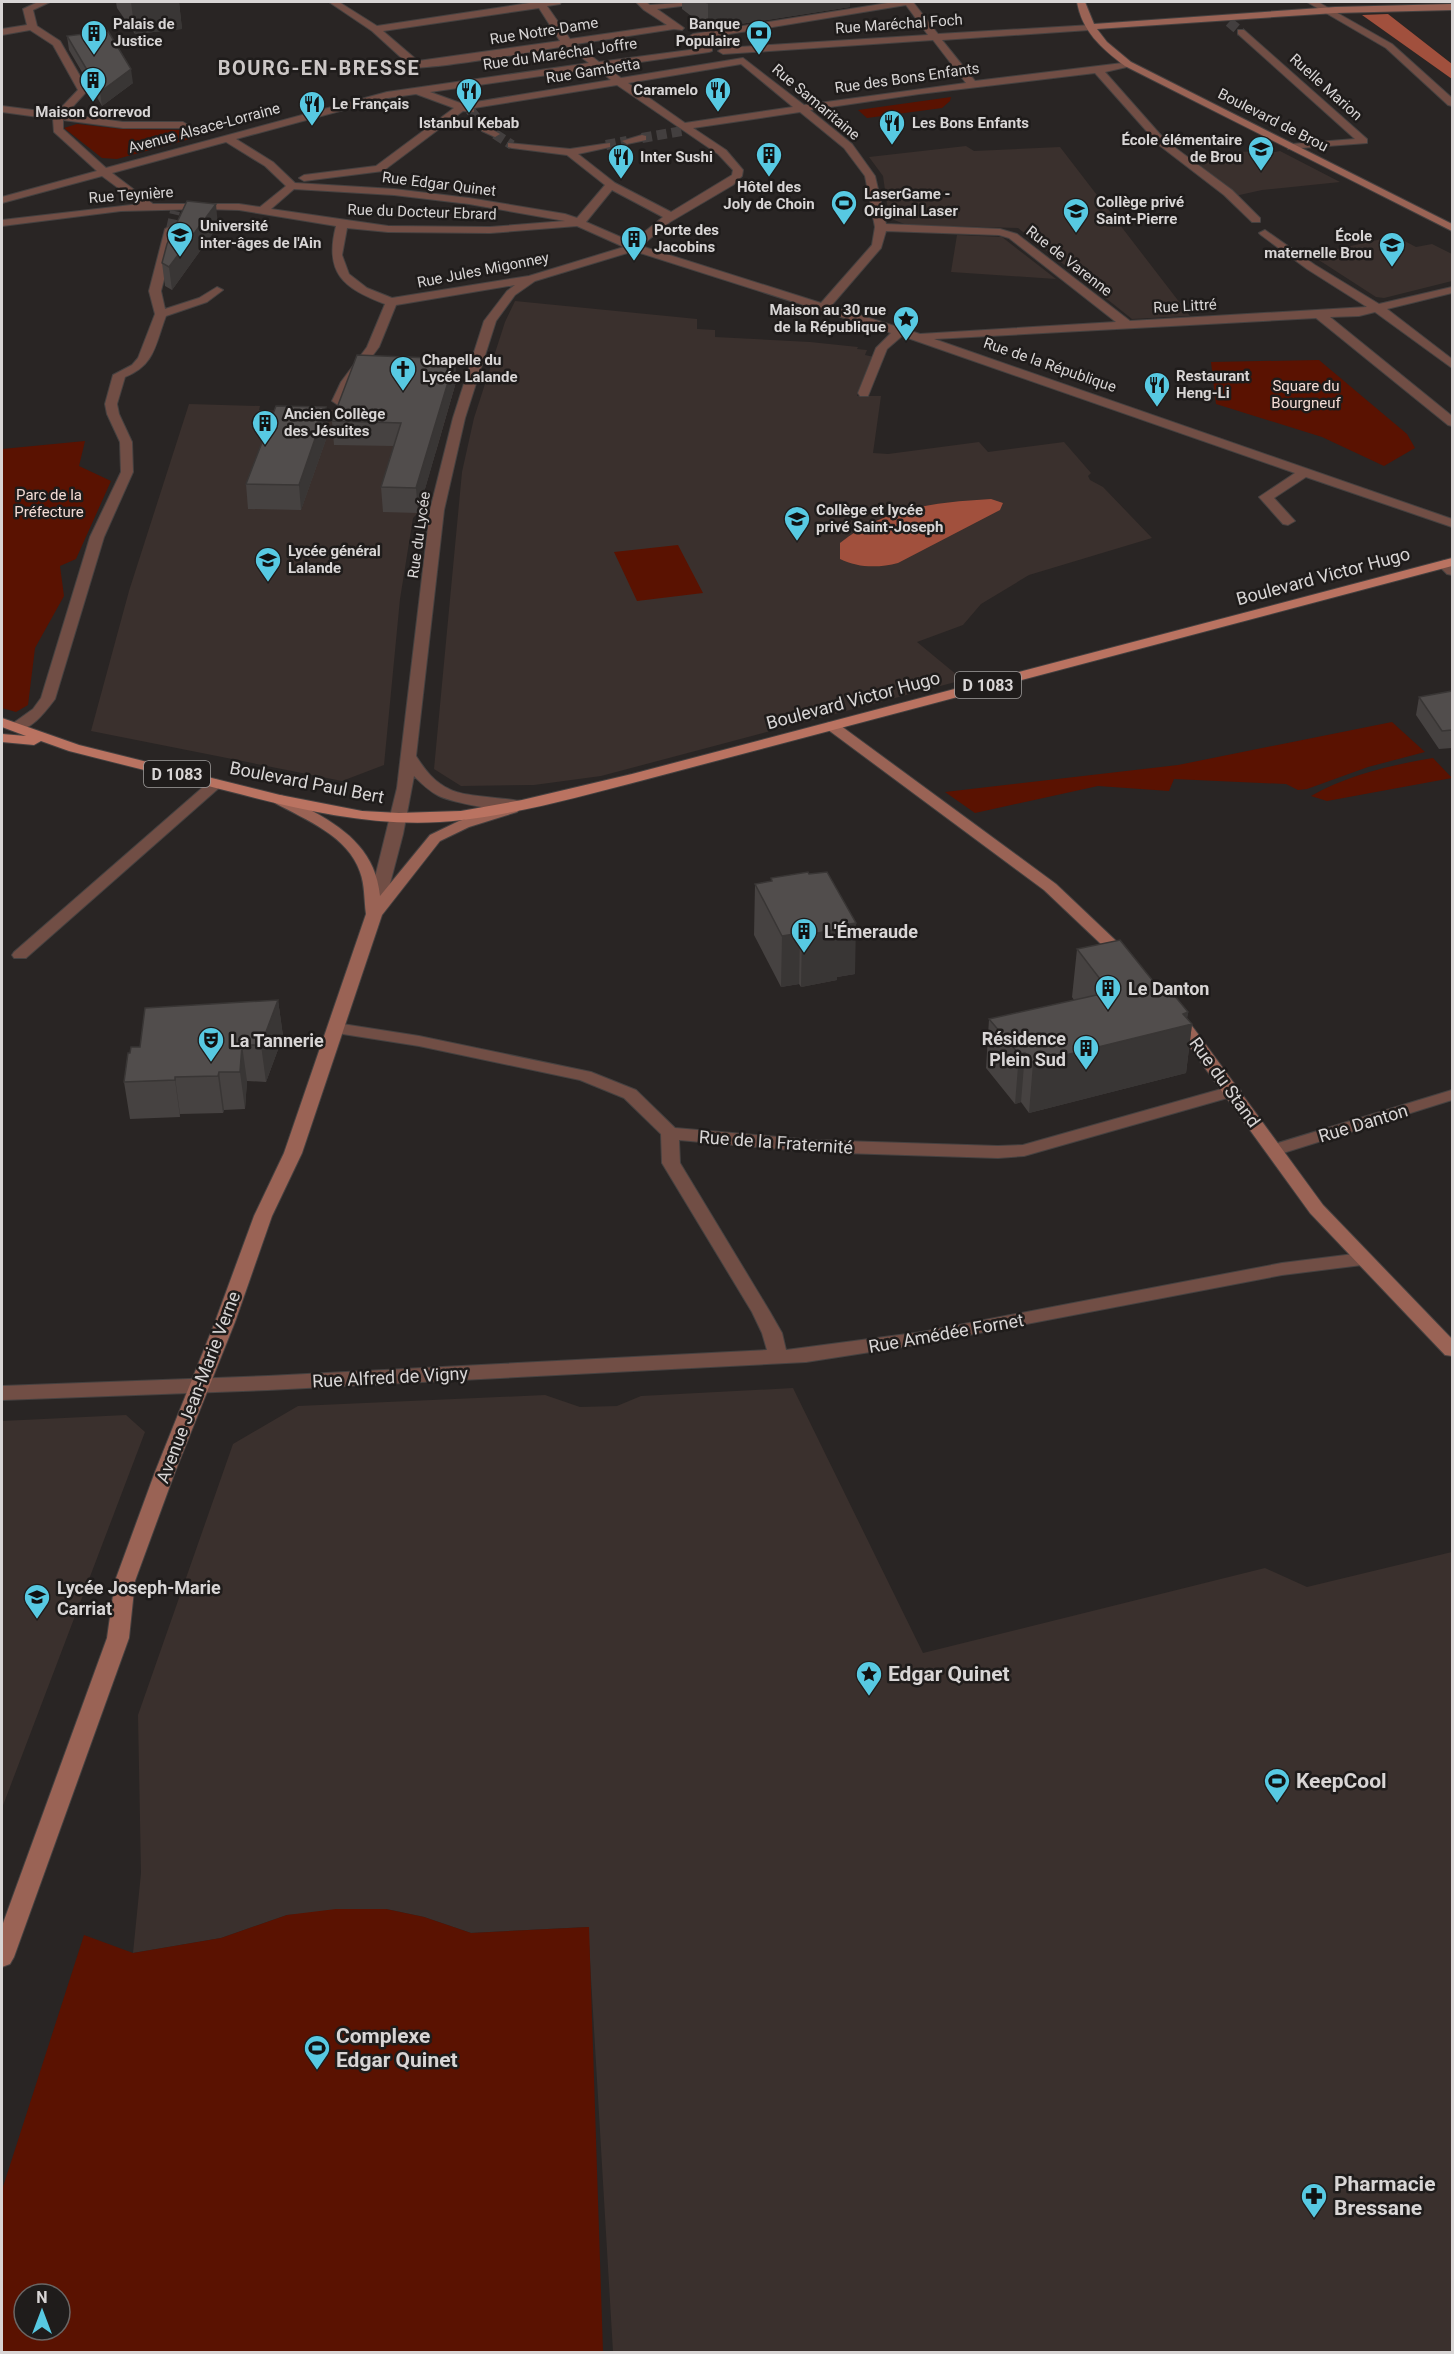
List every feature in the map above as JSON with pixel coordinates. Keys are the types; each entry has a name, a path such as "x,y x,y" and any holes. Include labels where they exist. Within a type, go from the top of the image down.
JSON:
{"main road":[{"name":"Boulevard Victor Hugo","path":"399,818 461,816 522,806 1450,566"},
{"name":"Boulevard Paul Bert","path":"2,722 74,748 280,800 362,816 399,818"},
{"name":"D 1083","path":"2,738 74,748"}],"street":[{"path":"45,2 28,9 32,27 57,43 83,90 58,117 58,130 103,171 149,206"},
{"path":"333,2 375,28 415,64"},
{"path":"375,28 557,2"},
{"path":"643,5 690,2"},
{"path":"693,37 908,2 972,84"},
{"path":"1081,2 1089,27 1227,20 1329,10 1452,7"},
{"path":"1312,2 1389,46 1452,103"},
{"path":"541,3 561,37 568,43 685,129 722,152 738,170 737,176 640,239 634,247"},
{"path":"643,5 727,62"},
{"name":"Rue Notre-Dame","path":"385,63 394,66 415,64 500,65 568,43 677,26"},
{"path":"2,32 21,31 32,27"},
{"name":"Rue Maréchal Foch","path":"711,50 1089,27"},
{"name":"Boulevard de Brou","path":"1089,27 1098,40 1128,64 1452,228"},
{"name":"Ruelle Marion","path":"1241,32 1363,141 1292,147"},
{"name":"Rue du Maréchal Joffre","path":"416,90 500,65 596,64 711,50"},
{"name":"Rue Samaritaine","path":"727,62 743,61 848,146 870,176 881,227"},
{"name":"Rue Gambetta","path":"466,108 727,62"},
{"name":"Rue des Bons Enfants","path":"685,129 801,108 972,84 1098,70 1128,64"},
{"path":"500,65 533,95"},
{"path":"1098,70 1148,130 1247,208 1256,220"},
{"path":"416,90 466,108"},
{"name":"Avenue Alsace-Lorraine","path":"2,200 387,95 416,90"},
{"path":"263,210 290,183 380,169 466,108"},
{"path":"2,109 123,125 183,125"},
{"path":"2,116 14,111"},
{"path":"226,138 269,164 290,183"},
{"path":"627,141 642,138"},
{"path":"512,145 570,152 606,145"},
{"path":"570,152 610,185 672,218"},
{"name":"Rue Edgar Quinet","path":"290,183 469,201 548,214 580,222 634,247"},
{"path":"580,222 610,185"},
{"name":"Rue Teynière","path":"2,223 149,206 239,207 263,210"},
{"name":"Rue du Docteur Ebrard","path":"263,210 342,224 388,229 479,230 548,227 580,222"},
{"name":"Rue Jules Migonney","path":"342,224 336,251 339,270 370,295 391,302 531,279 634,247"},
{"path":"824,306 877,246 881,227"},
{"name":"Rue de Varenne","path":"881,227 1000,232 1013,236 1126,324"},
{"path":"17,727 38,712 48,699 97,537 127,472 126,442 113,414 111,404 119,375 136,368 144,359 161,314 155,296 156,284 171,229"},
{"path":"1265,233 1311,267 1390,316 1452,364"},
{"name":"Rue de la République","path":"634,247 900,331 1452,523"},
{"name":"Rue du Lycée","path":"399,818 409,757 437,510 459,418 490,321 511,293 531,279"},
{"path":"161,314 203,300 217,290"},
{"name":"Rue Littré","path":"917,337 1320,315 1377,309 1452,290"},
{"path":"338,401 347,382 373,347 391,302"},
{"path":"1320,315 1452,422"},
{"path":"864,393 882,348 900,331"},
{"path":"1288,521 1266,497 1306,471"},
{"path":"832,726 1050,886 1115,946 1138,973"},
{"path":"409,757 417,772 429,785 445,796 522,806"},
{"path":"20,955 215,784"},
{"path":"280,800 315,819 353,847 365,863 369,874 374,914"},
{"path":"374,914 435,838 464,824 522,806"},
{"name":"Avenue Jean-Marie Verne","path":"2,1957 118,1638 125,1581 263,1216 293,1153 374,914 399,818"},
{"name":"Rue du Stand","path":"1168,1008 1204,1050 1300,1187 1362,1259 1384,1278 1451,1347"},
{"path":"336,1028 419,1041 585,1076 630,1094 648,1110 656,1122 670,1132 671,1163 761,1312 772,1333 779,1357"},
{"name":"Rue de la Fraternité","path":"670,1132 702,1138 812,1146 998,1152 1024,1150 1232,1091"},
{"name":"Rue Danton","path":"1274,1150 1452,1095"},
{"name":"Rue Amédée Fornet","path":"779,1357 902,1342 1282,1269 1362,1259"},
{"name":"Rue Alfred de Vigny","path":"2,1394 779,1357"}],"shaded area":[{"path":"1388,14 1452,64 1452,79 1362,15"},
{"name":"Collège privé Saint-Pierre","path":"966,146 974,151 1060,147 1190,316 1132,319 1018,228 907,225 889,218 883,176 869,157"},
{"name":"École élémentaire de Brou","path":"1257,151 1264,154 1280,151 1340,182 1262,190 1235,196 1197,169 1206,157 1204,154"},
{"path":"957,235 1002,237 1056,279 951,272"},
{"name":"École maternelle Brou","path":"1395,236 1416,247 1432,244 1452,254 1452,281 1384,298 1376,297 1311,255"},
{"name":"Collège et lycée privé Saint-Joseph","path":"515,301 697,319 697,329 715,330 715,337 810,342 867,350 865,355 874,357 857,396 881,396 873,453 888,454 979,442 988,452 1064,442 1091,473 1088,476 1090,480 1103,487 1152,538 1029,575 981,604 963,625 917,642 963,680 601,776 534,785 461,786 434,769 462,472 474,418 505,322"},
{"name":"Lycée général Lalande","path":"456,382 436,452 431,452 420,494 424,494 418,513 413,518 400,599 384,765 342,781 91,731 129,591 189,404 260,406 259,410 329,412 329,410 346,410"},
{"path":"991,499 1003,503 1000,510 898,563 869,566 840,559 840,543 857,531 892,514 931,505"},
{"path":"793,1388 923,1653 1265,1568 1307,1587 1452,1552 1452,2352 613,2352 588,1927 471,1933 424,1917 386,1909 287,1915 221,1938 133,1953 141,1873 138,1715 233,1444 298,1406 545,1395 580,1407 617,1406 641,1396"},
{"name":"Lycée Joseph-Marie Carriat","path":"126,1415 145,1432 2,1808 2,1421"}],"green space":[{"path":"951,97 942,108 867,118 858,110"},
{"path":"77,124 122,129 188,130 201,136 117,159 102,158 64,128"},
{"name":"Square du Bourgneuf","path":"1319,360 1407,434 1415,448 1384,466 1322,437 1216,404 1211,362"},
{"name":"Parc de la Préfecture","path":"85,441 79,466 111,481 76,559 60,566 64,596 35,648 28,705 16,712 2,708 2,449"},
{"path":"678,545 703,593 637,601 614,552"},
{"path":"1392,722 1425,752 1368,767 1307,789 1298,790 1286,784 1174,779 1169,791 1098,786 975,813 945,792 1178,765"},
{"path":"1433,758 1452,778 1327,801 1311,796 1340,782 1370,772"},
{"name":"Complexe Edgar Quinet","path":"336,1909 386,1909 424,1917 471,1933 589,1927 603,2352 2,2352 2,2190 84,1935 133,1953 221,1938 287,1915"}],"building":[{"path":"108,31 131,69 100,92 67,36"},
{"path":"187,201 216,204 169,267 162,263 167,244"},
{"path":"357,355 455,359 416,488 381,487 401,423 332,421"},
{"path":"276,406 326,407 299,485 246,484"},
{"path":"1452,691 1452,730 1442,731 1419,697"},
{"path":"808,872 809,874 827,872 856,923 837,926 839,929 802,936 800,933 782,936 755,884 772,881 771,878"},
{"path":"1120,940 1161,991 1169,989 1188,1012 1183,1014 1192,1024 1033,1063 1025,1053 1019,1054 989,1019 1110,992 1077,949"},
{"path":"278,1000 261,1045 242,1045 240,1072 219,1072 218,1076 175,1077 175,1080 124,1082 128,1053 131,1047 140,1047 145,1008"}],"tunnel":[{"path":"1229,22 1241,32"},
{"path":"470,110 486,129"},
{"path":"642,138 682,131"},
{"path":"495,134 512,145"},
{"path":"606,145 627,141"},
{"path":"171,229 175,211"}],"place":[{"name":"Palais de Justice","path":"94,56"},
{"name":"Banque Populaire","path":"759,56"},
{"name":"Maison Gorrevod","path":"93,103"},
{"name":"Caramelo","path":"718,113"},
{"name":"Istanbul Kebab","path":"469,114"},
{"name":"Le Français","path":"312,127"},
{"name":"Les Bons Enfants","path":"892,146"},
{"name":"École élémentaire de Brou","path":"1261,172"},
{"name":"Hôtel des Joly de Choin","path":"769,178"},
{"name":"Inter Sushi","path":"621,180"},
{"name":"LaserGame - Original Laser","path":"844,226"},
{"name":"Collège privé Saint-Pierre","path":"1076,234"},
{"name":"Université inter-âges de l'Ain","path":"180,258"},
{"name":"Porte des Jacobins","path":"634,262"},
{"name":"École maternelle Brou","path":"1392,268"},
{"name":"Maison au 30 rue de la République","path":"906,342"},
{"name":"Chapelle du Lycée Lalande","path":"403,392"},
{"name":"Restaurant Heng-Li","path":"1157,408"},
{"name":"Ancien Collège des Jésuites","path":"265,446"},
{"name":"Collège et lycée privé Saint-Joseph","path":"797,542"},
{"name":"Lycée général Lalande","path":"268,583"},
{"name":"L'Émeraude","path":"804,954"},
{"name":"Le Danton","path":"1108,1011"},
{"name":"La Tannerie","path":"211,1063"},
{"name":"Résidence Plein Sud","path":"1086,1071"},
{"name":"Lycée Joseph-Marie Carriat","path":"37,1620"},
{"name":"Edgar Quinet","path":"869,1697"},
{"name":"KeepCool","path":"1277,1804"},
{"name":"Complexe Edgar Quinet","path":"317,2071"},
{"name":"Pharmacie Bressane","path":"1314,2219"}],"district":[{"name":"BOURG-EN-BRESSE","path":"319,68"}]}
